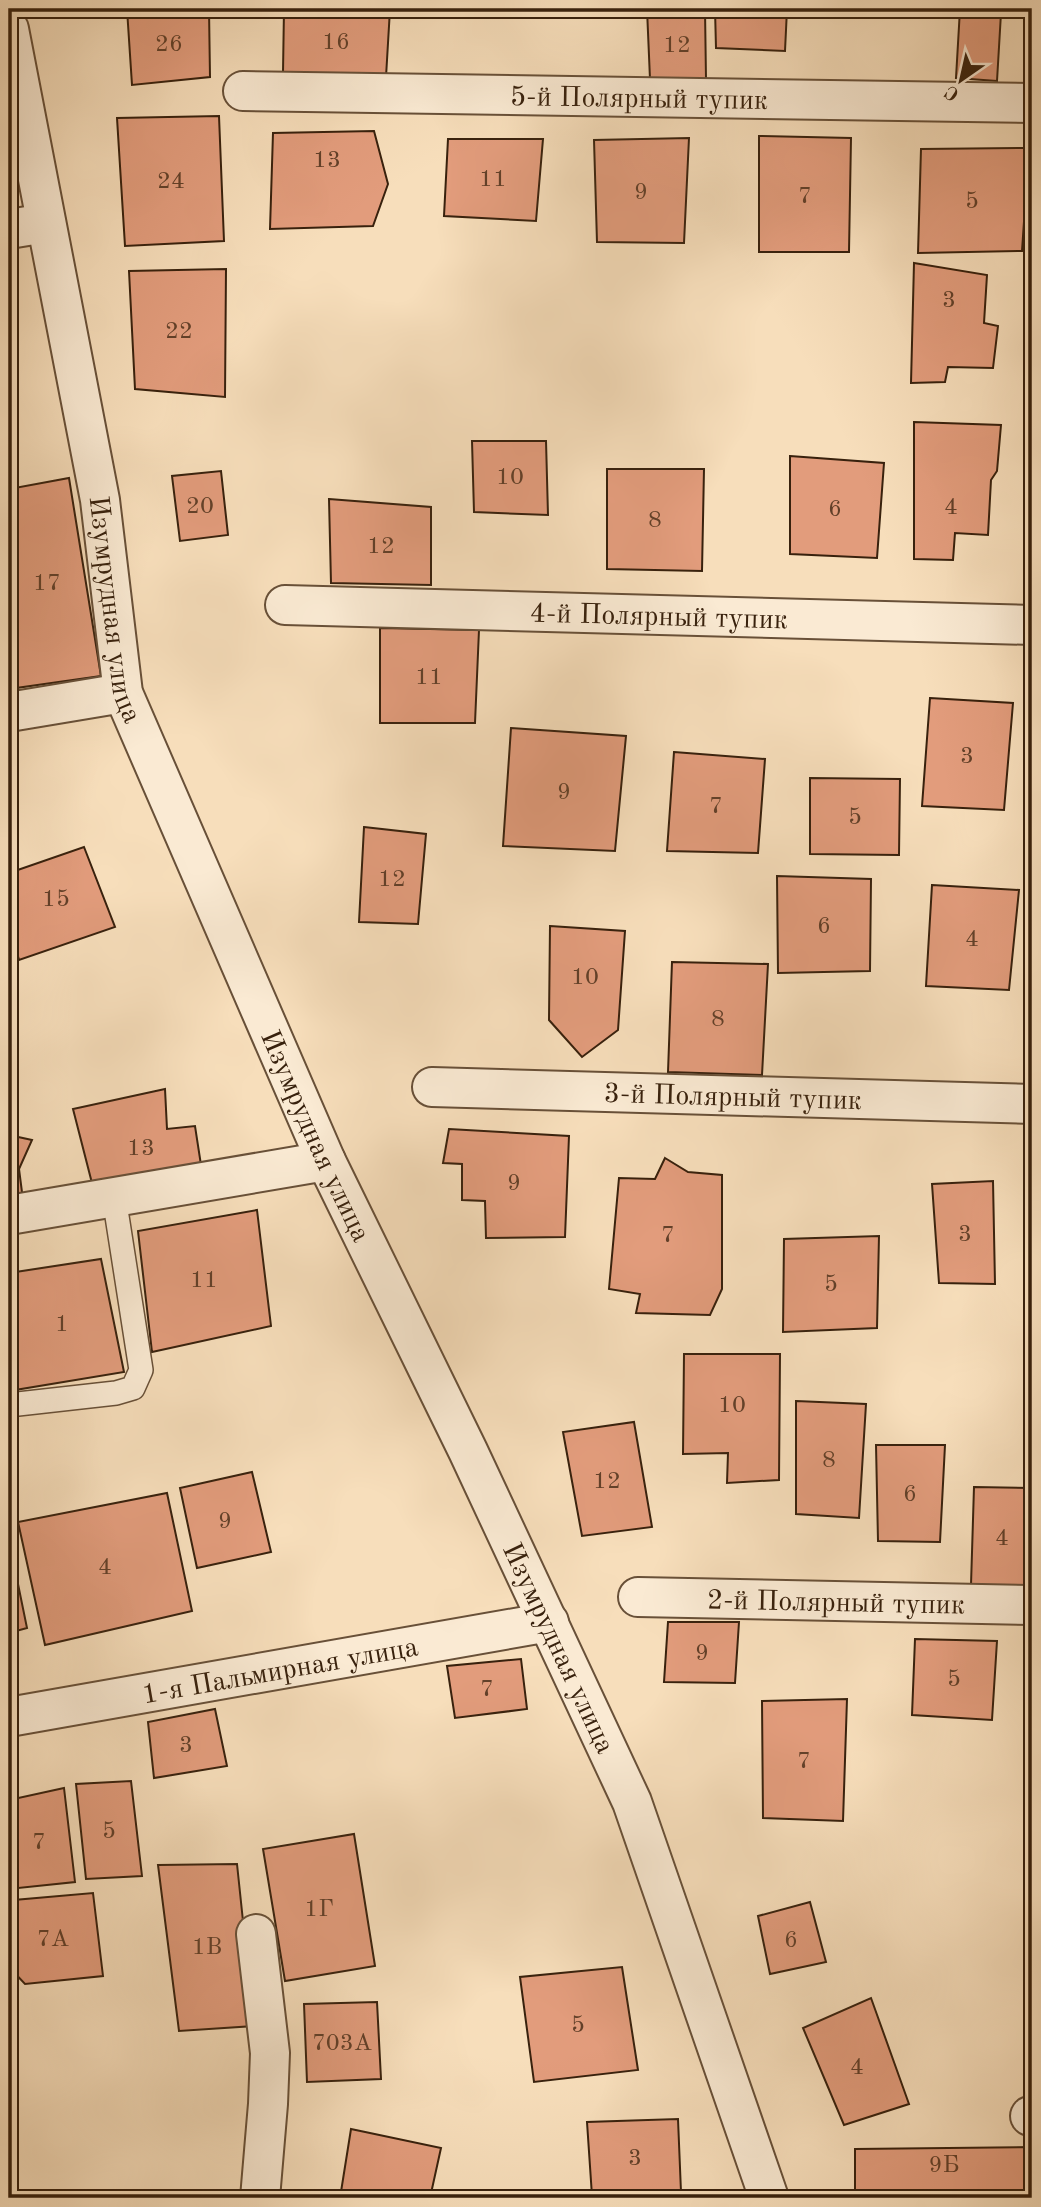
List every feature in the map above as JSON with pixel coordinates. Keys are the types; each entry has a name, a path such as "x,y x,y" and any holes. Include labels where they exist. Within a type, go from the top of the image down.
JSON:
{"street":[{"name":"Изумрудная улица","path":"9,29 100,500 123,693 326,1161 549,1622 632,1802 769,2198"},
{"name":"5-й Полярный тупик","path":"243,91 1032,103"},
{"path":"9,229 46,223"},
{"name":"4-й Полярный тупик","path":"285,605 1032,625"},
{"path":"9,712 123,693"},
{"name":"3-й Полярный тупик","path":"432,1087 1032,1104"},
{"path":"9,1215 326,1161"},
{"name":"2-й Полярный тупик","path":"638,1597 1032,1605"},
{"name":"1-я Пальмирная улица","path":"9,1717 549,1622"},
{"path":"257,1934 270,2053 260,2198"}],"lane":[{"path":"9,1405 116,1393 133,1388 141,1370 114,1197"}],"building":[{"path":"127,9 209,9 210,77 132,85"},
{"path":"284,9 390,9 386,77 283,72"},
{"path":"647,9 705,9 706,79 650,79"},
{"path":"715,9 787,9 785,51 716,48"},
{"path":"831,9 906,9 905,17 831,14"},
{"path":"960,9 1001,13 997,81 956,78"},
{"path":"219,116 224,241 125,246 117,118"},
{"path":"374,131 388,184 373,226 270,229 273,133"},
{"path":"759,136 851,138 849,252 759,252"},
{"path":"689,138 684,243 597,242 594,140"},
{"path":"448,139 543,139 536,221 444,216"},
{"path":"1029,148 1022,251 918,253 921,149"},
{"path":"914,263 987,275 984,323 998,326 993,368 948,367 945,382 911,383"},
{"path":"226,269 225,397 135,389 129,271"},
{"path":"914,422 1001,425 997,471 991,480 988,535 955,533 953,560 914,559"},
{"path":"472,441 546,441 548,515 474,512"},
{"path":"790,456 884,463 877,558 790,554"},
{"path":"607,469 704,469 702,571 607,569"},
{"path":"221,471 228,535 180,541 172,476"},
{"path":"69,478 101,676 9,689 9,489"},
{"path":"329,499 431,507 431,585 331,583"},
{"path":"380,628 479,630 475,723 380,723"},
{"path":"930,698 1013,703 1004,810 922,806"},
{"path":"511,728 626,736 615,851 503,846"},
{"path":"674,752 765,759 758,853 667,851"},
{"path":"810,778 900,779 899,855 810,854"},
{"path":"364,827 426,834 418,924 359,922"},
{"path":"84,847 115,927 19,960 9,924 9,873"},
{"path":"777,876 871,879 870,971 778,973"},
{"path":"932,885 1019,890 1009,990 926,986"},
{"path":"550,926 625,931 618,1030 582,1057 549,1020"},
{"path":"672,962 768,964 762,1075 668,1072"},
{"path":"165,1089 167,1129 195,1126 201,1165 93,1187 73,1109"},
{"path":"449,1129 569,1136 565,1237 486,1238 485,1201 462,1200 462,1164 443,1163"},
{"path":"9,1135 32,1140 19,1169 23,1200 9,1202"},
{"path":"665,1158 688,1172 722,1175 722,1289 710,1315 636,1313 640,1294 609,1289 619,1178 655,1179"},
{"path":"993,1181 995,1284 939,1283 932,1184"},
{"path":"257,1210 271,1326 152,1352 138,1231"},
{"path":"879,1236 877,1328 783,1332 784,1239"},
{"path":"101,1259 124,1372 9,1391 9,1273"},
{"path":"684,1354 780,1354 779,1480 727,1483 728,1453 683,1454"},
{"path":"796,1401 866,1404 859,1518 796,1514"},
{"path":"634,1422 652,1527 582,1536 563,1432"},
{"path":"876,1445 945,1445 940,1542 878,1541"},
{"path":"252,1472 271,1552 197,1568 180,1488"},
{"path":"974,1487 1032,1488 1032,1587 971,1585"},
{"path":"167,1493 192,1611 45,1645 18,1522"},
{"path":"9,1540 27,1628 9,1633"},
{"path":"668,1622 739,1622 735,1683 664,1682"},
{"path":"915,1639 997,1641 992,1720 912,1715"},
{"path":"521,1659 527,1709 455,1718 447,1666"},
{"path":"847,1699 843,1821 763,1818 762,1701"},
{"path":"215,1709 227,1766 154,1778 148,1722"},
{"path":"131,1781 142,1876 86,1879 76,1784"},
{"path":"64,1788 75,1882 9,1889 9,1800"},
{"path":"354,1834 375,1966 285,1981 263,1849"},
{"path":"237,1864 254,2026 179,2031 158,1865"},
{"path":"93,1893 103,1976 25,1984 9,1967 9,1909 14,1900"},
{"path":"810,1902 826,1962 770,1974 758,1916"},
{"path":"622,1967 638,2070 534,2082 520,1977"},
{"path":"871,1998 909,2104 844,2125 803,2028"},
{"path":"377,2002 381,2079 307,2082 304,2004"},
{"path":"678,2119 681,2192 592,2196 587,2122"},
{"path":"351,2129 441,2148 430,2198 340,2198"},
{"path":"1032,2147 1032,2179 1022,2198 855,2198 855,2149"}]}
